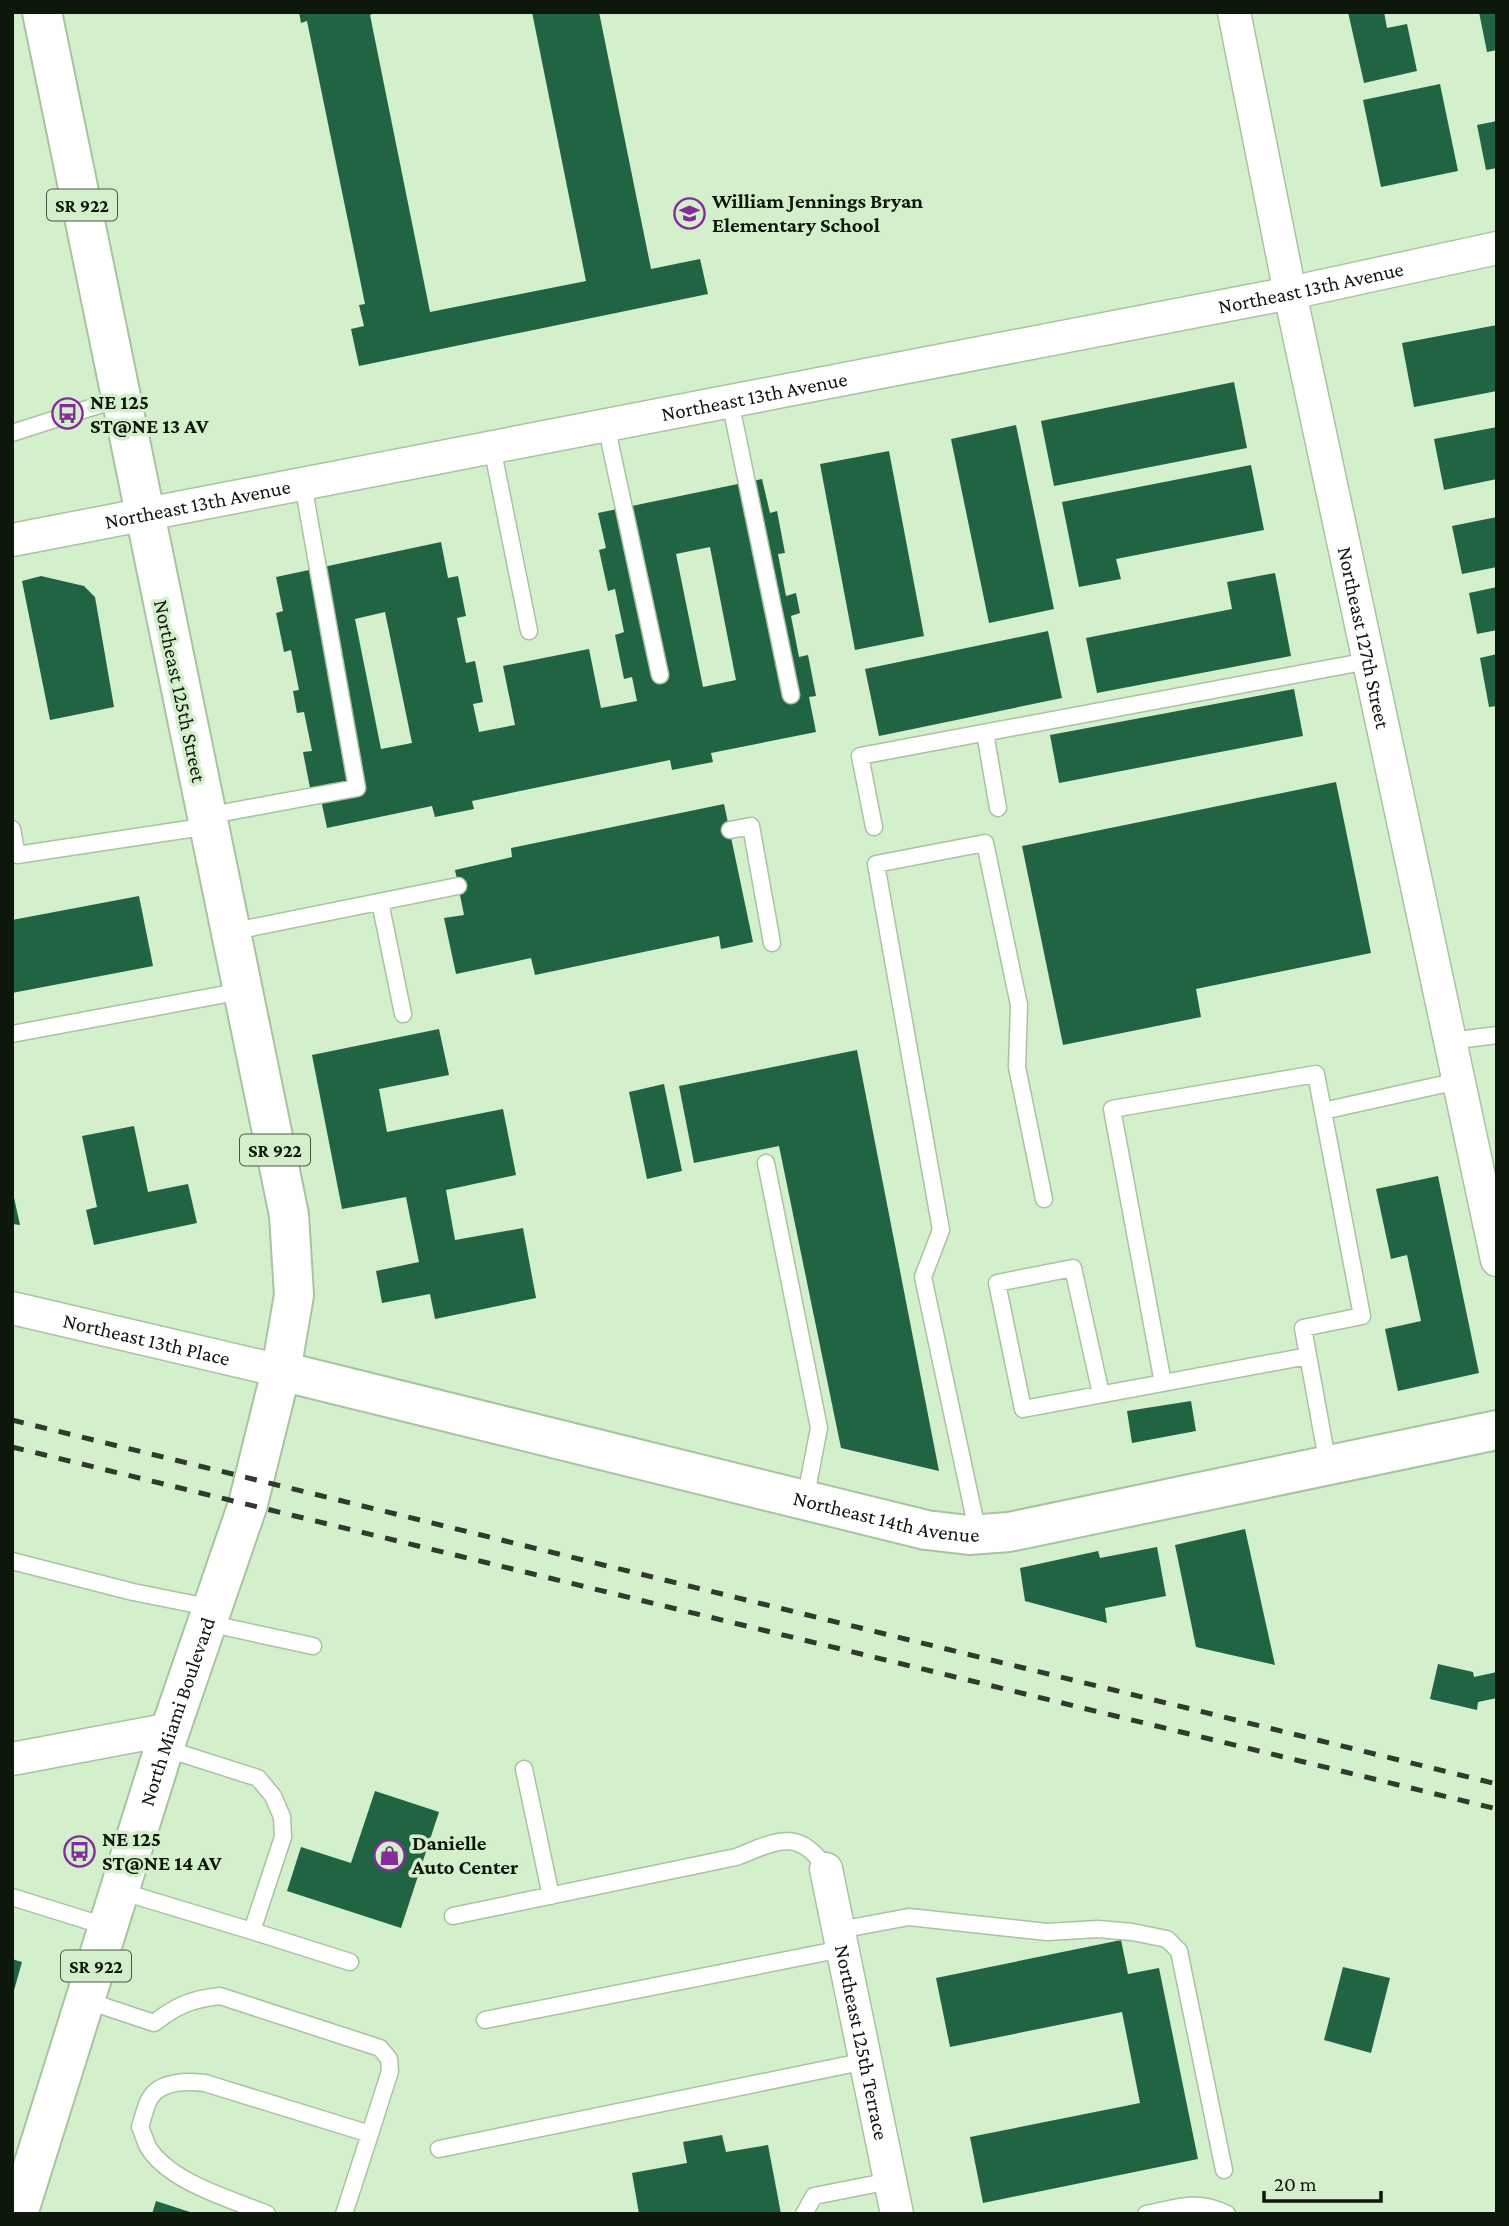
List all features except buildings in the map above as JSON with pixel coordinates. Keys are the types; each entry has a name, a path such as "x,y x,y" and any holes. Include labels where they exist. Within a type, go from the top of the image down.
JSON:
{"main road":[{"name":"Northeast 125th Street","path":"42,12 289,1215 294,1296 281,1371"},
{"name":"Northeast 14th Avenue","path":"281,1371 926,1530 978,1534 1009,1532 1497,1430"},
{"name":"North Miami Boulevard","path":"17,2205 168,1739 248,1504 281,1371"}],"street":[{"name":"Northeast 127th Street","path":"1234,12 1290,293 1497,1260"},
{"name":"Northeast 13th Avenue","path":"12,540 1290,293 1497,248"},
{"name":"Northeast 13th Place","path":"12,1308 281,1371"},
{"path":"12,1759 168,1739"},
{"name":"Northeast 125th Terrace","path":"826,1869 897,2214"}],"lane":[{"path":"12,433 121,398"},
{"path":"730,401 791,695"},
{"path":"606,425 660,675"},
{"path":"492,447 528,631"},
{"path":"12,829 17,855 207,821 357,788 303,484"},
{"path":"874,827 860,756 1368,661"},
{"path":"985,733 998,808"},
{"path":"730,830 751,826 772,943"},
{"path":"978,1534 923,1277 941,1230 876,864 985,843 1019,1005 1017,1067 1044,1199"},
{"path":"230,932 458,886"},
{"path":"380,902 403,1014"},
{"path":"12,1034 242,991"},
{"path":"1450,1041 1497,1035"},
{"path":"1163,1383 1112,1109 1316,1074 1362,1316 1303,1328 1328,1465"},
{"path":"1323,1111 1458,1082"},
{"path":"766,1163 819,1428 805,1500"},
{"path":"1101,1394 1073,1268 997,1283 1023,1409 1308,1356"},
{"path":"12,1561 133,1592 313,1646"},
{"path":"168,1739 258,1778 273,1796 282,1817 283,1837 252,1931"},
{"path":"524,1769 551,1896"},
{"path":"453,1916 736,1857 776,1842 797,1842 815,1852 826,1869"},
{"path":"120,1891 350,1962"},
{"path":"12,1897 108,1927"},
{"path":"485,2020 841,1939 909,1917 1047,1931 1098,1929 1167,1939 1179,1951 1224,2170"},
{"path":"85,2000 153,2023 174,2007 199,1998 220,1996 380,2048 389,2059 390,2071 344,2214"},
{"path":"439,2149 866,2061"},
{"path":"267,2214 184,2179 164,2166 149,2148 140,2127 150,2098 167,2086 187,2081 205,2083 370,2134"},
{"path":"804,2214 814,2196 890,2181"},
{"path":"1146,2214 1193,2204 1210,2206 1227,2214"}],"railway":[{"path":"12,1420 1497,1784"},
{"path":"12,1447 1497,1809"}],"place":[{"name":"William Jennings Bryan Elementary School","path":"689,213"},
{"name":"NE 125 ST@NE 13 AV","path":"67,414"},
{"name":"NE 125 ST@NE 14 AV","path":"79,1851"},
{"name":"Danielle Auto Center","path":"389,1855"}]}
